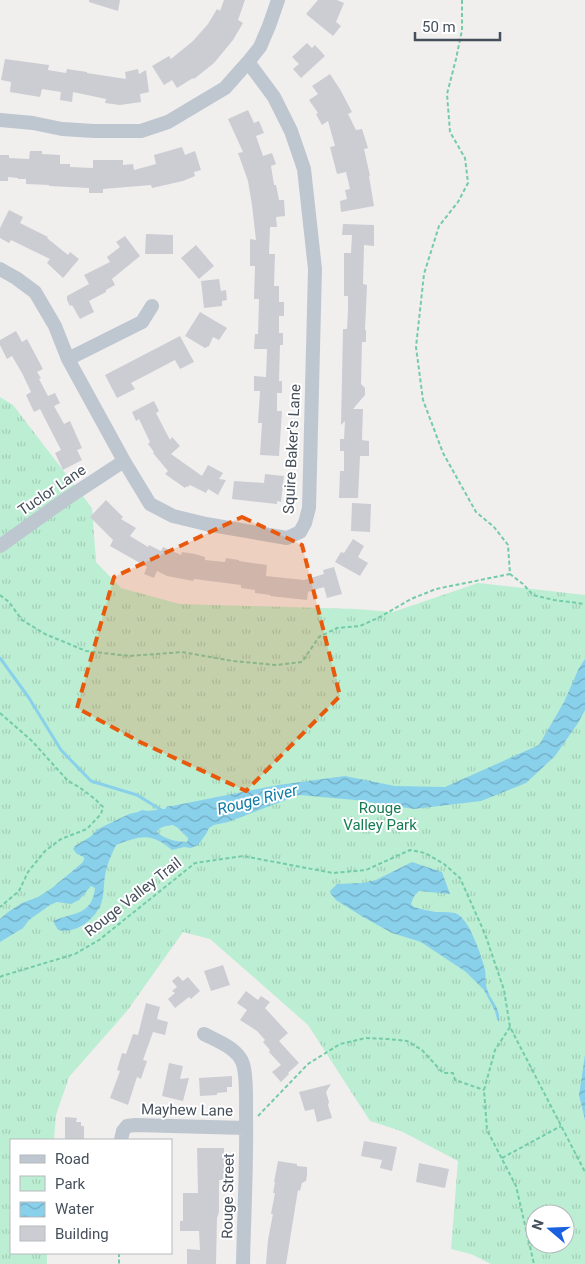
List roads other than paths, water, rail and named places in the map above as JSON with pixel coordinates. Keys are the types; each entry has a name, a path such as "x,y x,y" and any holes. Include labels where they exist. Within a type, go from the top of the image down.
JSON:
{"street":[{"path":"0,120 33,123 62,129 94,131 141,130 168,122 224,88 248,62 260,46 278,0"},
{"name":"Squire Baker's Lane","path":"0,269 35,292 55,326 68,359 150,504 173,516 206,524 287,538 300,532 305,523 309,508 315,269 304,169 291,131 274,97 248,62"},
{"path":"68,359 142,322 152,306"},
{"name":"Tuclor Lane","path":"0,546 124,461"},
{"name":"Rouge Street","path":"204,1034 221,1042 236,1053 243,1063 246,1095 243,1264"},
{"name":"Mayhew Lane","path":"121,1139 123,1131 127,1126 136,1125 246,1128"}],"water":[{"name":"Rouge River","path":"585,659 585,710 555,756 526,783 481,801 414,809 355,800 299,795 228,822 214,825 209,828 198,845 191,848 184,847 172,850 151,838 132,839 116,845 105,875 102,902 93,917 83,925 64,931 58,930 53,921 80,912 86,908 93,897 95,888 91,886 79,900 71,904 57,902 50,905 29,920 23,928 0,942 0,919 22,903 38,897 52,888 82,863 84,857 77,854 73,849 75,846 90,837 98,829 129,814 142,810 165,809 167,806 278,785 345,776 395,786 445,787 539,745 564,702","holes":["173,825 188,838 187,842 171,840 157,832 166,826"]},
{"path":"412,862 442,872 450,894 419,891 414,896 411,904 414,907 431,911 455,913 465,922 470,929 481,956 488,993 497,1008 499,1021 484,990 466,972 421,942 392,933 363,917 336,900 331,894 330,891 337,884 362,883 376,880"},
{"path":"585,1055 585,1120 579,1095"}],"waterway":[{"path":"0,658 29,698 61,750 91,781 137,795 163,811"}],"park label":[{"name":"Rouge Valley Park","path":"380,816"}]}
